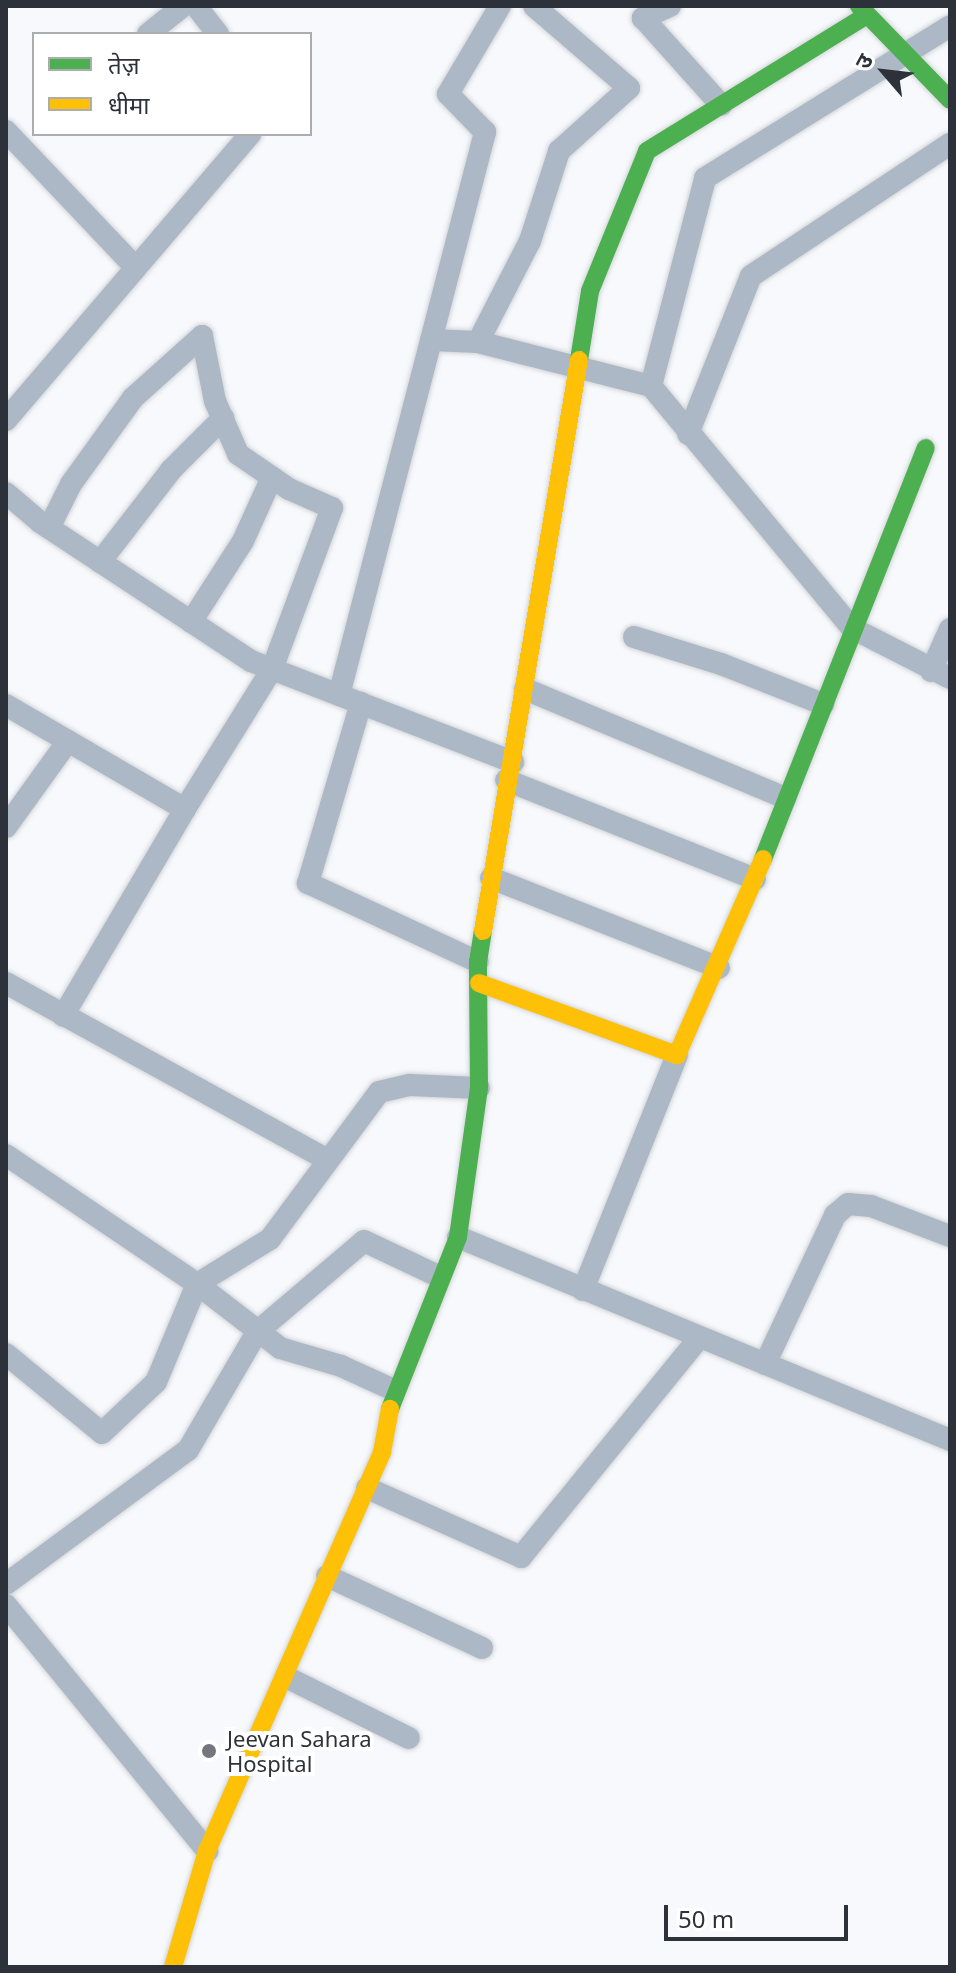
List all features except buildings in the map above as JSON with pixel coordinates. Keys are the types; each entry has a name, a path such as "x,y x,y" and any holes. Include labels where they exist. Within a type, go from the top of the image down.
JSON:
{"street":[{"path":"150,32 183,6"},
{"path":"196,6 216,32"},
{"path":"339,695 485,132 448,94 500,6"},
{"path":"478,342 530,241 559,151 629,88 534,6"},
{"path":"670,6 643,18 721,105"},
{"path":"173,1967 207,1851 286,1677 382,1452 394,1390 438,1276 458,1237 479,1088 478,973 491,878 590,291 647,151 862,11 908,51 950,100"},
{"path":"651,386 705,178 950,26"},
{"path":"19,131 133,265"},
{"path":"6,420 133,265 248,136"},
{"path":"688,434 751,276 950,144"},
{"path":"49,528 71,484 133,398 202,336 223,418 238,454 272,477 332,508 272,669 63,1016"},
{"path":"431,340 478,342 577,371 651,386 852,628 941,675 950,629"},
{"path":"100,562 171,470 223,418"},
{"path":"583,1290 677,1055 719,968 926,448"},
{"path":"191,622 243,541 272,477"},
{"path":"6,493 49,528 100,562 191,622 272,669 361,703 755,879"},
{"path":"634,637 721,664 823,704"},
{"path":"525,689 785,798"},
{"path":"361,703 308,883 478,973 677,1055"},
{"path":"6,705 185,809"},
{"path":"6,827 68,741"},
{"path":"491,878 719,968"},
{"path":"6,983 328,1160"},
{"path":"6,1354 102,1433 156,1382 197,1284 270,1239 379,1092 410,1085 479,1088"},
{"path":"6,1155 197,1284 280,1348 394,1390"},
{"path":"765,1364 835,1215 848,1204 871,1206 950,1236"},
{"path":"458,1237 950,1440"},
{"path":"6,1584 188,1450 257,1332 364,1241 438,1276"},
{"path":"367,1488 521,1557 699,1338"},
{"path":"327,1576 482,1648"},
{"path":"6,1605 207,1851"},
{"path":"286,1677 409,1738"}],"traffic: fast":[{"path":"859,6 950,100"},
{"path":"579,360 590,291 647,151 866,16"},
{"path":"763,859 926,448"},
{"path":"390,1409 458,1237 479,1088 478,962 483,931"}],"traffic: slow":[{"path":"483,931 579,360"},
{"path":"479,983 677,1055 763,859"},
{"path":"173,1967 207,1851 382,1452 390,1409"}],"place":[{"name":"Jeevan Sahara Hospital","path":"209,1751"}]}
